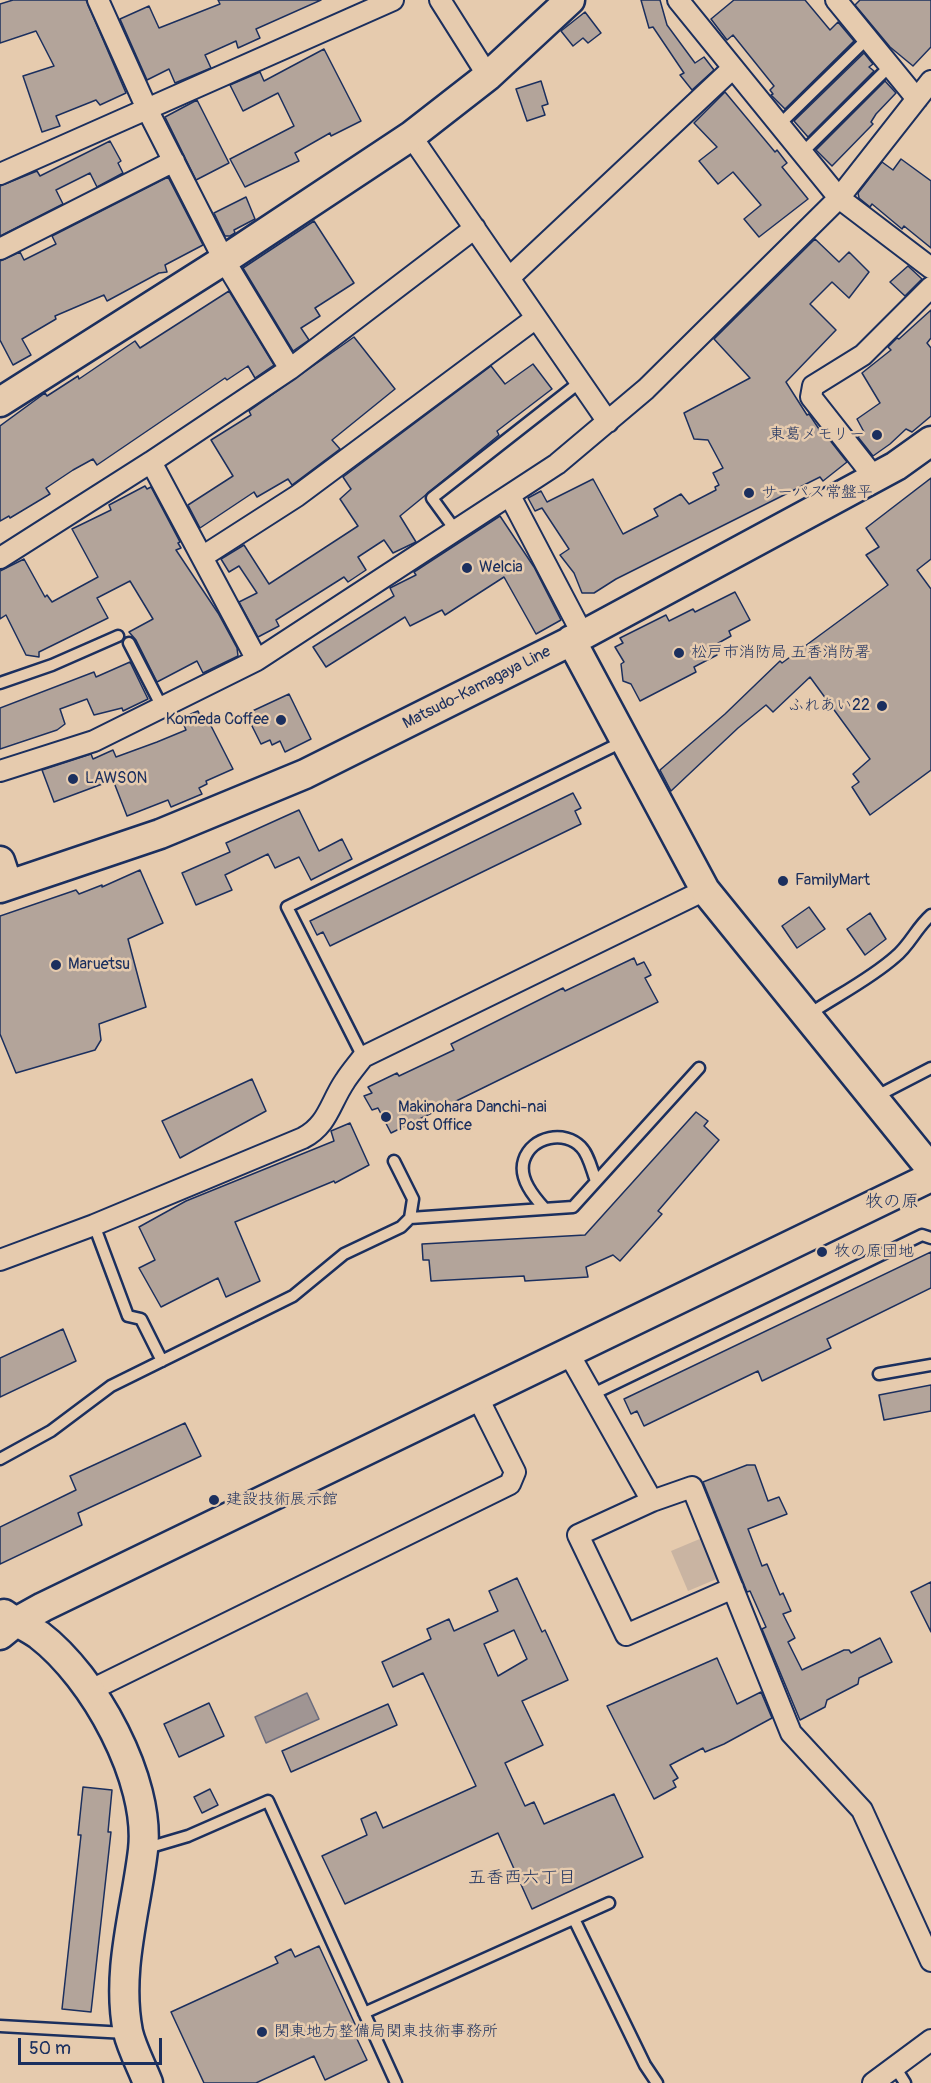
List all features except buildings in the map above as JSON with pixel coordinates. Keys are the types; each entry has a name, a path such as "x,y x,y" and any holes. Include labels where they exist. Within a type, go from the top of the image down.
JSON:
{"street":[{"path":"98,0 147,108 224,260 290,369"},
{"path":"0,174 393,0"},
{"path":"440,0 488,76"},
{"path":"0,402 224,260 411,136 488,76 570,0"},
{"path":"678,0 838,198 931,268"},
{"path":"836,0 917,99"},
{"path":"509,278 733,68"},
{"path":"0,771 94,741 163,709 257,660 557,464 646,389 838,198 931,81"},
{"path":"411,136 608,422"},
{"path":"0,249 174,161"},
{"path":"0,558 151,462 290,369 475,228"},
{"path":"874,477 811,397 813,386 863,356 931,287"},
{"path":"202,557 297,496 536,318"},
{"name":"Matsudo-Kamagaya Line","path":"3,878 160,834 305,774 577,638 928,449"},
{"path":"151,462 257,660"},
{"path":"510,496 624,741 705,890 875,1097 931,1169"},
{"path":"0,1260 94,1225 315,1132 334,1106 344,1082 363,1057 705,890"},
{"path":"5,1622 478,1398 931,1177"},
{"path":"569,1354 652,1501"},
{"path":"89,1691 510,1484 514,1472 478,1398"},
{"path":"733,1588 626,1635 578,1535 652,1501 692,1487 733,1588 791,1732 862,1810 931,1961"},
{"path":"5,1622 44,1640 89,1691 124,1753 139,1798 144,1825 143,1850 132,1909 124,1987 129,2033 148,2083"},
{"path":"873,2083 900,2075 931,2040"}],"lane":[{"path":"779,125 867,39"},
{"path":"802,153 889,67"},
{"path":"456,531 432,498 580,382"},
{"path":"0,683 52,665 118,636"},
{"path":"129,643 163,709"},
{"path":"363,1057 287,907 624,741"},
{"path":"807,1016 892,960 909,945 918,926 931,915"},
{"path":"410,1218 573,1207 699,1068"},
{"path":"875,1097 931,1068"},
{"path":"545,1209 534,1197 525,1180 524,1160 535,1144 552,1136 568,1137 582,1148 596,1181"},
{"path":"0,1459 51,1431 111,1386 292,1296 344,1254 401,1227 410,1218 413,1199 394,1161"},
{"path":"94,1225 128,1316 141,1319 162,1361"},
{"path":"591,1395 922,1235 931,1238"},
{"path":"879,1374 931,1365"},
{"path":"143,1850 188,1836 268,1801 396,2083"},
{"path":"364,2013 609,1903"},
{"path":"574,1919 645,2065 657,2083"},
{"path":"0,2026 129,2033"}],"shaded area":[{"path":"702,1538 719,1578 688,1591 671,1551"},
{"path":"307,1693 319,1719 266,1743 255,1717"}],"place":[{"name":"東葛メモリー","path":"877,435"},
{"name":"サーパス常盤平","path":"749,493"},
{"name":"Welcia","path":"467,568"},
{"name":"松戸市消防局 五香消防署","path":"679,653"},
{"name":"ふれあい22","path":"882,706"},
{"name":"Komeda Coffee","path":"281,720"},
{"name":"LAWSON","path":"73,779"},
{"name":"FamilyMart","path":"783,881"},
{"name":"Maruetsu","path":"56,965"},
{"name":"Makinohara Danchi-nai Post Office","path":"386,1117"},
{"name":"牧の原団地","path":"822,1252"},
{"name":"建設技術展示館","path":"214,1500"},
{"name":"関東地方整備局関東技術事務所","path":"262,2032"}],"district":[{"name":"牧の原","path":"892,1202"},
{"name":"五香西六丁目","path":"522,1878"}]}
